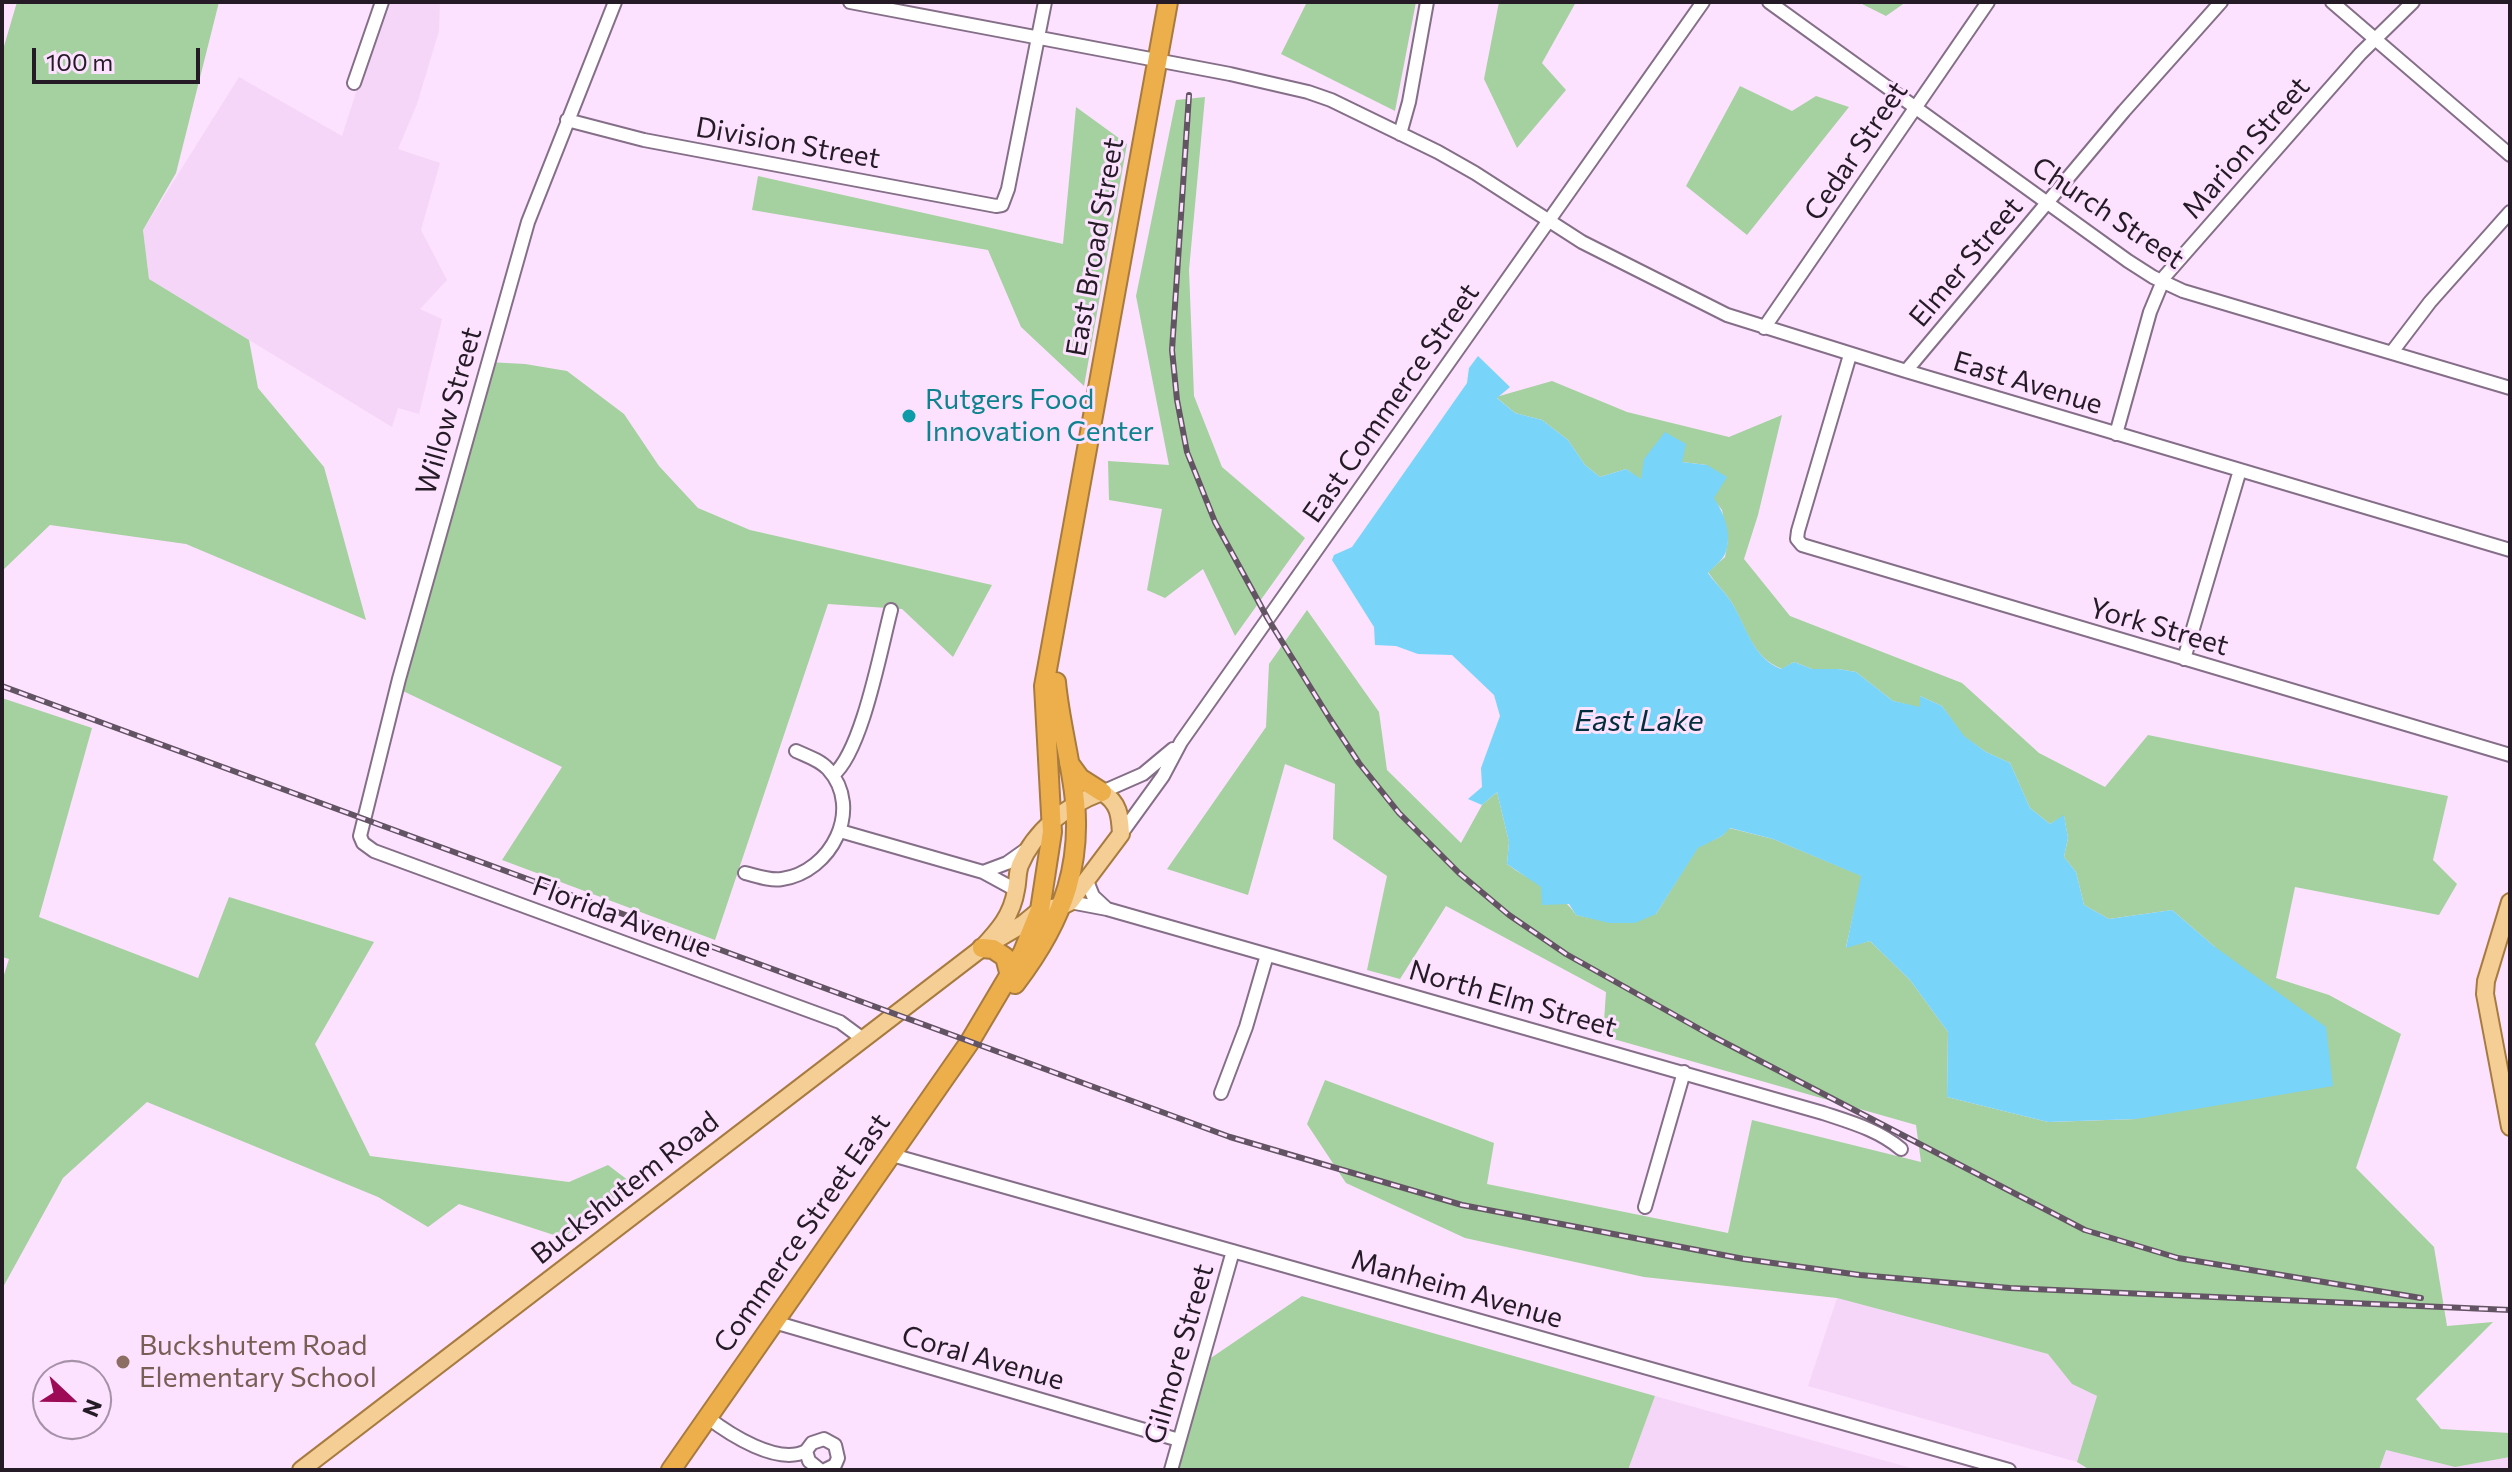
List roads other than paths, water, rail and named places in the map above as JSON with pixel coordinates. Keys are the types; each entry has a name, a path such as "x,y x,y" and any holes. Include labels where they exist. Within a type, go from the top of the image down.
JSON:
{"highway":[{"name":"East Broad Street","path":"1066,904 1075,804 1044,686 1168,2"},
{"name":"East Broad Street","path":"1040,910 1051,849 1051,822 1060,752"},
{"path":"1060,752 1080,778 1102,792"},
{"name":"Commerce Street East","path":"979,1028 1036,956 1066,904"},
{"name":"Commerce Street East","path":"671,1470 979,1028 1010,976 1040,910"},
{"path":"982,948 993,949 1005,957 1010,976"}],"main road":[{"path":"982,948 1007,919 1021,862 1051,822 1075,804 1102,792 1118,808 1121,834"},
{"name":"Commerce Street East","path":"1066,904 1121,834"},
{"path":"1016,890 1040,910"},
{"path":"2510,902 2486,981 2485,994 2504,1075 2510,1127"},
{"path":"982,948 1040,910 1066,904"},
{"name":"Buckshutem Road","path":"301,1470 982,948"}],"street":[{"path":"354,83 382,2"},
{"name":"Willow Street","path":"363,843 360,836 363,819 399,679 528,222 615,2"},
{"name":"East Avenue","path":"850,2 1158,60 1308,92 1475,173 1617,262 1727,315 1850,355 2510,550"},
{"path":"1038,38 1045,2"},
{"path":"1400,134 1409,102 1427,2"},
{"name":"East Commerce Street","path":"1121,834 1163,776 1181,742 1703,2"},
{"name":"Church Street","path":"1769,2 2128,261 2162,282 2183,291 2510,388"},
{"name":"Cedar Street","path":"1764,328 1988,2"},
{"name":"Elmer Street","path":"1906,371 2221,2"},
{"path":"2332,2 2510,155"},
{"name":"Marion Street","path":"2116,434 2150,312 2162,282 2375,39 2413,2"},
{"name":"Division Street","path":"567,120 644,140 821,171 986,205 1002,205 1008,189 1038,38"},
{"path":"2392,352 2430,302 2510,212"},
{"name":"York Street","path":"1850,355 1797,539 1802,545 2510,755"},
{"path":"2184,659 2240,470"},
{"path":"833,775 850,753 891,610"},
{"path":"1102,792 1143,774 1181,742"},
{"path":"745,873 782,879 808,870 826,856 840,831 840,793 833,775 817,760 796,751"},
{"path":"840,831 983,872 1016,890"},
{"path":"983,872 1013,860 1037,837"},
{"name":"Florida Avenue","path":"363,843 374,851 840,1022 863,1039"},
{"path":"1087,881 1093,896 1107,909"},
{"name":"North Elm Street","path":"1066,904 1107,909 1684,1072 1861,1126 1891,1140 1901,1149"},
{"path":"1221,1093 1246,1027 1267,955"},
{"path":"1645,1207 1684,1072"},
{"name":"Manheim Avenue","path":"892,1155 2009,1470"},
{"name":"Gilmore Street","path":"1171,1470 1233,1251"},
{"name":"Coral Avenue","path":"774,1322 1179,1440"},
{"path":"707,1417 739,1440 771,1452 798,1455 820,1439 829,1440 838,1451 837,1461 823,1470 809,1461 806,1451"}],"water":[{"name":"East Lake","path":"1478,356 1510,387 1497,398 1515,413 1542,420 1568,440 1585,465 1600,477 1626,469 1641,479 1644,459 1665,432 1686,444 1682,462 1707,465 1727,477 1714,498 1726,525 1727,547 1722,559 1708,573 1730,599 1764,658 1781,669 1794,662 1812,669 1856,672 1893,701 1920,707 1920,696 1942,706 1964,736 1986,752 2010,763 2030,808 2050,824 2064,815 2068,838 2064,857 2076,872 2084,905 2109,919 2172,910 2215,947 2326,1027 2333,1086 2136,1119 2048,1122 1947,1097 1948,1032 1910,980 1870,941 1846,948 1861,876 1773,839 1730,828 1722,836 1698,848 1656,914 1635,923 1609,923 1576,915 1569,904 1542,905 1541,887 1507,864 1509,842 1497,792 1482,805 1468,799 1482,787 1481,768 1500,716 1494,695 1452,655 1418,654 1396,646 1375,645 1374,627 1332,560 1334,555 1352,547 1467,383 1469,368"}],"railway":[{"path":"1189,95 1172,350 1187,452 1215,522 1268,619 1330,719 1359,763 1399,813 1459,873 1509,915 1566,954 1712,1036 2085,1230 2178,1258 2421,1298"},
{"path":"2,686 1230,1137 1462,1205 1744,1259 1860,1275 2010,1288 2510,1310"}],"place":[{"name":"Rutgers Food Innovation Center","path":"909,416"},
{"name":"Buckshutem Road Elementary School","path":"123,1362"}]}
